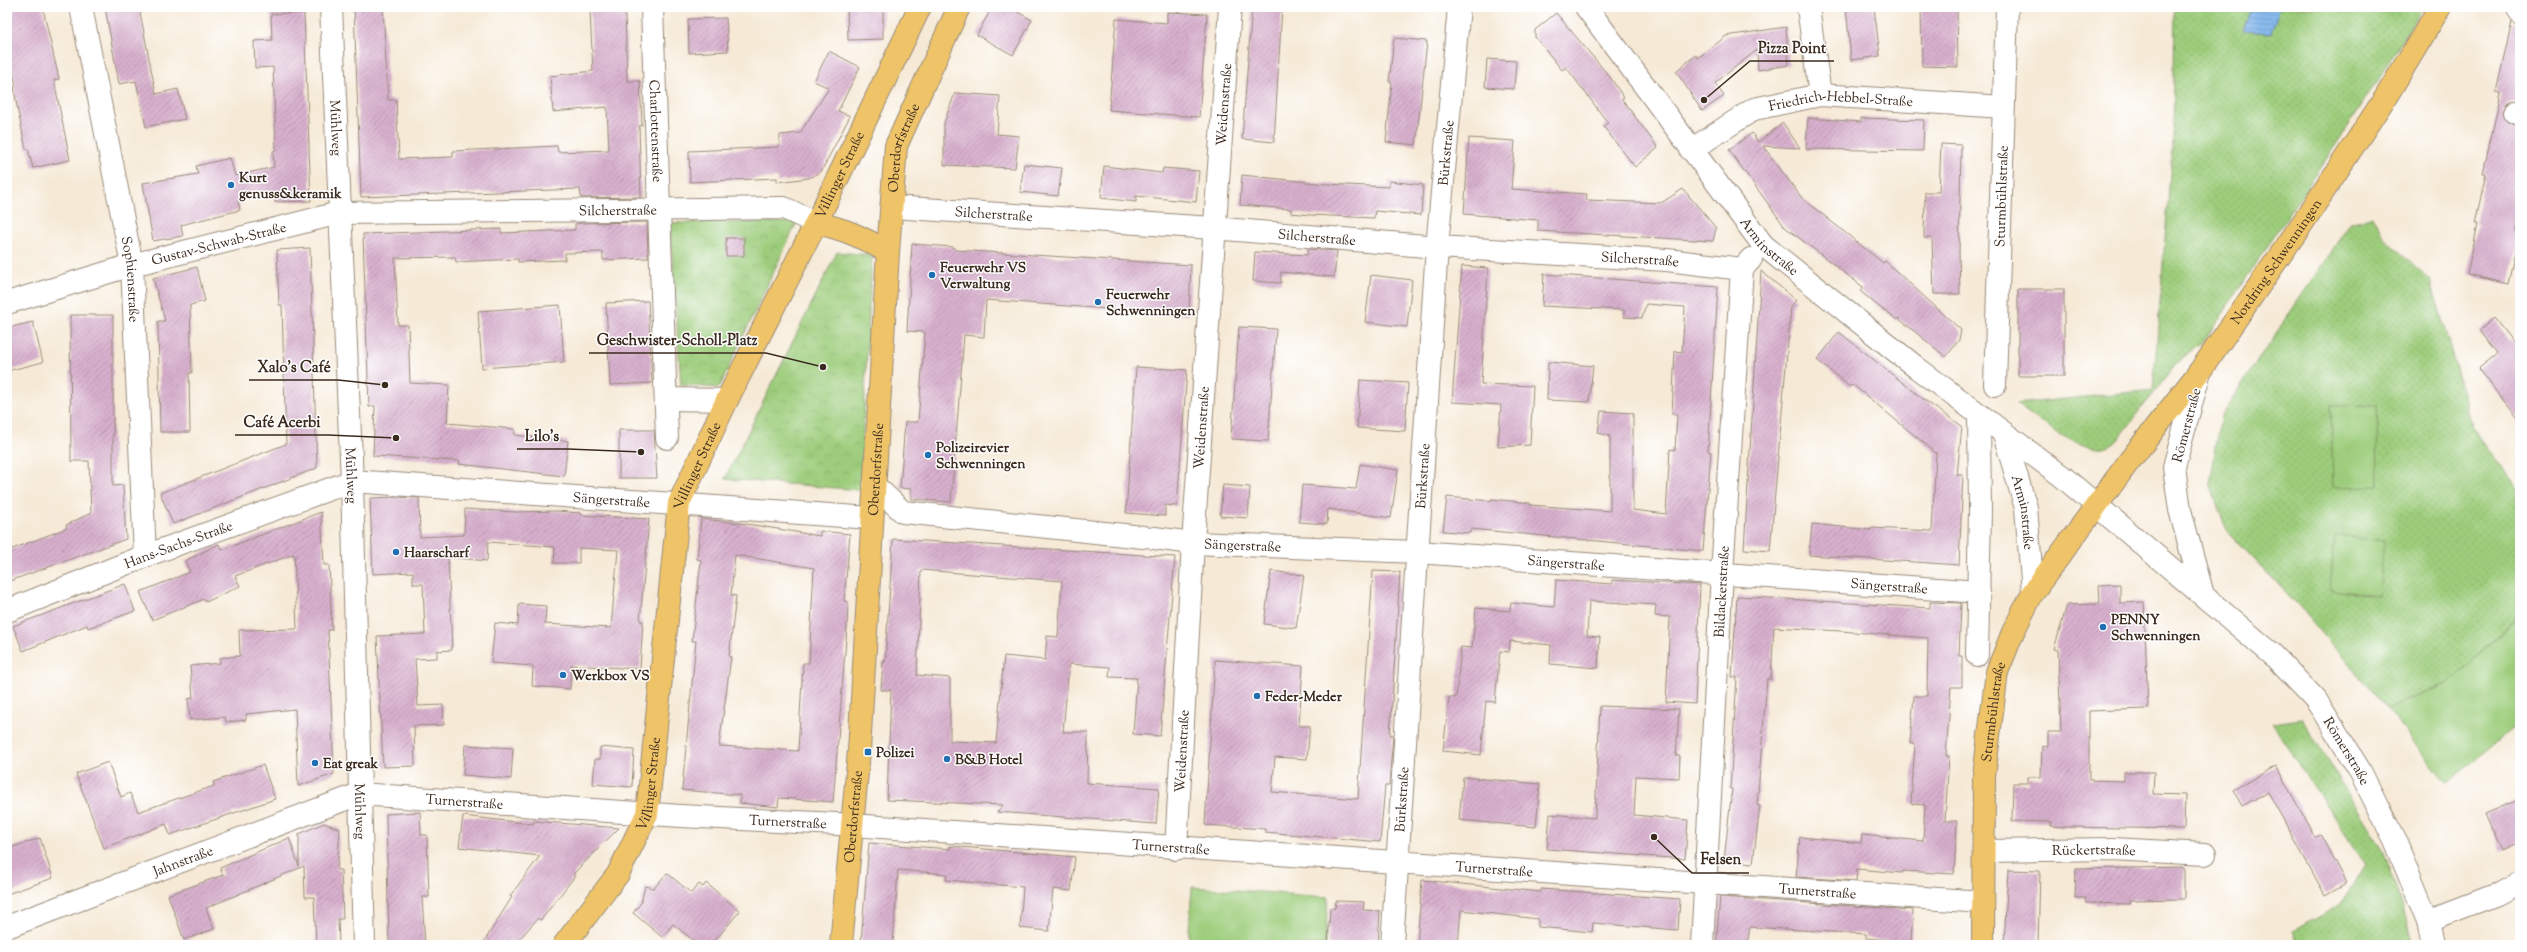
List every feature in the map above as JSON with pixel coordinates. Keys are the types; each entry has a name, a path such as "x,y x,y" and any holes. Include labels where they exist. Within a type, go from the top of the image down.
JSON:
{"main road":[{"name":"Villinger Straße","path":"564,945 618,874 647,814 679,503 727,400 816,223 920,7"},
{"name":"Oberdorfstraße","path":"841,945 853,825 871,518 896,146 959,7"},
{"name":"Nordring Schwenningen","path":"2097,507 2152,430 2200,371 2308,215 2387,95 2440,7"},
{"name":"Silcherstraße","path":"816,223 857,234 888,252"},
{"name":"Sturmbühlstraße","path":"1983,945 1984,776 1997,672 2012,632 2033,592 2097,507"}],"street":[{"name":"Sophienstraße","path":"81,7 132,266 145,556"},
{"name":"Mühlweg","path":"331,7 352,482 364,945"},
{"name":"Charlottenstraße","path":"652,7 667,438"},
{"name":"Weidenstraße","path":"1176,849 1193,543 1213,228 1230,7"},
{"name":"Bürkstraße","path":"1392,945 1396,863 1437,247 1459,7"},
{"name":"Arminstraße","path":"1586,7 1762,246 1979,415 2063,477 2097,507"},
{"path":"1808,7 1820,95"},
{"name":"Sturmbühlstraße","path":"1995,385 2007,7"},
{"path":"2517,7 2520,13"},
{"name":"Friedrich-Hebbel-Straße","path":"1691,150 1754,109 1820,95 2003,107"},
{"name":"Silcherstraße","path":"892,207 1213,228 1437,247 1667,260 1742,269"},
{"name":"Silcherstraße","path":"339,214 784,208 816,223"},
{"name":"Gustav-Schwab-Straße","path":"7,303 132,266 339,214"},
{"path":"1742,269 1762,246"},
{"name":"Bildackerstraße","path":"1702,945 1707,883 1722,573 1742,269"},
{"name":"Römerstraße","path":"2200,371 2174,467 2180,510 2202,596"},
{"path":"666,399 727,400"},
{"name":"Sturmbühlstraße","path":"1977,655 1979,592 1979,415"},
{"name":"Arminstraße","path":"2004,434 2026,508 2033,592"},
{"name":"Sängerstraße","path":"352,482 679,503 871,518"},
{"name":"Hans-Sachs-Straße","path":"7,611 145,556 352,482"},
{"name":"Sängerstraße","path":"874,485 903,512 1193,543 1417,552 1979,592"},
{"name":"Römerstraße","path":"2097,507 2272,654 2316,700 2359,769 2408,871 2428,921 2433,945"},
{"name":"Turnerstraße","path":"359,794 647,814 853,825 1176,849 1983,902"},
{"name":"Jahnstraße","path":"7,927 359,794"},
{"name":"Rückertstraße","path":"1984,851 2112,849 2205,854"},
{"path":"2428,921 2498,894 2520,882"}],"green space":[{"path":"2175,7 2424,7 2347,128 2204,341 2180,359 2117,441 2105,447 2093,447 2081,444 2057,433 2016,404 2153,390 2173,137"},
{"path":"2373,215 2385,238 2431,281 2473,428 2520,492 2520,613 2449,683 2387,709 2298,605 2226,530 2210,484 2221,415 2351,222"},
{"path":"797,222 719,388 681,385 670,223"},
{"path":"837,252 872,255 860,490 725,479"},
{"path":"2377,405 2378,486 2333,487 2331,406"},
{"path":"2335,536 2384,541 2379,595 2330,590"},
{"path":"2520,614 2520,723 2447,783 2387,709 2449,683"},
{"path":"2302,719 2383,850 2399,893 2413,945 2299,945 2293,931 2341,904 2365,864 2272,723"},
{"path":"1192,887 1328,897 1325,945 1188,945"}],"water":[{"path":"2251,7 2280,7 2271,33 2243,31"}],"building":[{"path":"7,7 41,7 43,9 59,79 54,80 70,160 33,168 28,149 26,149 17,107 14,87 16,86 7,44"},
{"path":"105,7 139,7 156,94 178,89 185,119 146,127 136,81 119,84"},
{"path":"354,7 383,7 388,100 396,100 399,159 453,157 453,151 557,146 558,152 609,150 607,107 553,112 550,76 593,71 590,11 625,10 627,81 640,81 642,125 639,126 641,197 581,198 580,189 361,197"},
{"path":"847,7 883,7 883,39 848,40"},
{"path":"992,7 1009,7 1032,20 1013,55 977,35"},
{"path":"1252,7 1282,7 1274,142 1242,139"},
{"path":"1846,7 1874,7 1880,56 1851,60"},
{"path":"1921,7 1957,7 1958,67 1922,66"},
{"path":"1167,12 1207,14 1199,117 1109,110 1116,19 1167,23"},
{"path":"304,13 311,201 275,202 275,192 238,201 240,210 181,225 183,236 153,241 143,183 198,174 196,166 230,158 235,176 274,167 273,151 276,150 273,67 255,68 254,41 272,40 271,14"},
{"path":"1556,13 1610,77 1624,98 1622,99 1658,148 1635,167 1603,126 1608,123 1566,67 1562,70 1535,37 1535,30"},
{"path":"726,18 728,51 689,53 688,19"},
{"path":"2512,22 2520,25 2520,101 2508,102 2503,113 2510,123 2520,126 2520,216 2516,233 2519,234 2508,284 2467,274 2478,224 2475,224 2486,173 2483,173 2501,93 2496,92"},
{"path":"1786,27 1789,65 1758,70 1757,50 1715,83 1724,96 1702,111 1676,71 1696,55 1698,58 1726,36"},
{"path":"1394,38 1427,41 1416,145 1386,142 1392,82 1389,82"},
{"path":"829,51 860,67 838,111 850,116 821,172 809,178 777,182 777,178 690,182 689,151 779,147 780,135 800,133 829,88 814,81"},
{"path":"1487,59 1516,61 1514,89 1485,87"},
{"path":"955,93 1000,96 997,134 1019,136 1015,168 944,165 944,123"},
{"path":"1808,118 1861,122 1861,118 1924,120 1923,151 1806,149"},
{"path":"1783,123 1800,148 1763,146 1802,198 1883,263 1885,261 1961,330 1959,340 1946,357 1898,318 1897,320 1878,306 1860,291 1863,287 1785,227 1729,150 1752,133 1758,142"},
{"path":"1469,138 1515,141 1511,189 1587,194 1586,200 1661,203 1683,189 1716,228 1713,241 1538,231 1538,220 1464,214"},
{"path":"1941,144 1961,145 1959,253 1960,294 1934,294 1932,238 1924,238 1925,192 1939,192"},
{"path":"1024,164 1062,168 1058,196 1020,192"},
{"path":"1104,166 1162,173 1163,168 1199,171 1196,202 1136,196 1136,202 1101,198"},
{"path":"1242,175 1326,184 1389,187 1389,181 1423,185 1421,215 1375,211 1374,218 1311,215 1291,213 1291,209 1240,205"},
{"path":"647,222 648,258 603,260 603,252 565,253 565,260 518,262 518,259 456,262 455,257 395,258 398,325 408,325 410,383 449,385 447,423 515,429 515,435 568,441 564,476 459,464 460,461 373,456 375,406 369,407 363,234 501,229 501,233 575,230 575,224 582,223"},
{"path":"726,238 744,238 744,256 726,256"},
{"path":"912,244 953,247 955,250 1191,265 1189,315 986,300 984,337 964,335 951,502 911,499 911,489 900,488 905,422 918,422 925,332 907,331"},
{"path":"310,248 317,468 173,524 160,493 286,444 282,305 279,305 277,250"},
{"path":"1308,249 1337,251 1334,277 1281,272 1281,283 1253,281 1255,252 1307,255"},
{"path":"1462,266 1488,268 1481,384 1533,386 1530,445 1498,447 1501,405 1452,402"},
{"path":"197,267 205,301 190,305 192,373 189,373 190,432 160,432 158,321 165,321 153,278"},
{"path":"1761,271 1796,300 1791,307 1770,551 1744,549"},
{"path":"1544,274 1718,287 1708,451 1711,452 1703,551 1471,529 1470,533 1443,531 1447,497 1491,501 1491,499 1530,503 1530,505 1610,511 1610,436 1598,433 1601,411 1633,413 1633,510 1666,514 1670,449 1675,450 1677,414 1672,414 1675,351 1682,352 1685,307 1646,304 1642,318 1624,317 1624,310 1542,306"},
{"path":"1371,275 1412,280 1407,327 1365,322"},
{"path":"2018,289 2064,289 2064,376 2018,376"},
{"path":"648,301 652,383 610,385 606,303"},
{"path":"560,305 564,362 482,368 478,311"},
{"path":"70,315 113,315 113,486 123,485 126,539 7,582 7,551 67,528 66,525 91,513 89,461 71,461"},
{"path":"2494,318 2520,351 2520,421 2478,369 2497,354 2479,331"},
{"path":"33,322 43,362 7,371 7,328"},
{"path":"1239,327 1276,329 1268,441 1231,439"},
{"path":"1839,332 1927,402 1962,426 1957,475 1963,475 1959,565 1809,555 1812,524 1871,530 1871,528 1932,531 1936,453 1852,384 1850,387 1817,360"},
{"path":"1548,362 1593,366 1589,402 1547,400"},
{"path":"1136,367 1187,370 1177,506 1165,505 1165,516 1126,513"},
{"path":"1360,380 1408,383 1405,431 1357,428"},
{"path":"619,430 654,430 657,478 619,478"},
{"path":"1360,464 1398,470 1391,518 1328,509 1327,524 1299,522 1302,485 1356,489"},
{"path":"1223,485 1250,487 1248,518 1220,516"},
{"path":"370,498 419,498 420,537 464,535 465,509 515,512 556,511 581,513 581,515 649,519 640,621 643,621 640,669 571,665 570,689 532,686 533,666 491,663 495,623 518,625 519,604 546,606 545,624 611,628 618,550 579,548 579,563 554,563 555,547 488,542 487,561 448,557 452,650 437,651 437,658 415,659 418,706 443,705 444,725 414,726 415,766 383,767 377,636 425,634 423,584 413,584 413,572 373,574"},
{"path":"321,512 324,565 329,565 332,630 328,630 334,774 298,786 295,709 246,714 246,720 226,722 225,717 190,720 188,699 193,698 190,666 220,663 220,658 240,656 239,630 297,629 294,554 235,576 240,586 206,602 204,599 152,620 140,592 190,572 185,561 219,544 222,550"},
{"path":"701,519 741,523 820,536 820,531 850,534 844,601 848,602 847,627 833,802 779,798 778,807 740,803 740,795 682,790 696,641 692,641 701,560 697,559","holes":["735,555 814,568 809,663 803,663 798,751 719,746 731,657 729,657 736,596 731,595"]},
{"path":"893,539 1175,557 1160,736 1133,734 1137,678 1109,677 1110,667 1069,664 1063,732 1088,732 1087,783 1159,788 1156,824 997,812 1003,805 887,800 891,690 881,690 883,662 885,662","holes":["921,570 1062,581 1058,637 1047,636 1045,660 1004,656 996,743 950,741 950,678 917,675"]},
{"path":"1271,571 1304,575 1296,628 1264,624"},
{"path":"1373,571 1400,572 1390,735 1393,735 1389,786 1385,786 1380,842 1265,832 1265,829 1205,825 1215,660 1303,666 1299,726 1310,726 1307,759 1275,757 1272,792 1358,799"},
{"path":"1556,580 1612,584 1612,580 1700,585 1695,704 1666,702 1670,617 1655,616 1656,605 1589,601 1587,636 1600,637 1598,668 1550,664 1551,645 1510,641 1509,652 1500,651 1495,702 1486,701 1481,755 1443,751 1449,697 1456,698 1461,647 1472,648 1476,608 1510,611 1511,603 1554,607"},
{"path":"125,584 135,611 88,628 87,625 23,651 13,626"},
{"path":"2120,584 2120,603 2144,602 2148,709 2089,711 2089,780 2124,781 2124,772 2154,772 2153,794 2185,795 2184,829 2065,827 2051,826 2051,822 2012,821 2013,783 2028,783 2028,777 2041,777 2042,746 2048,747 2048,732 2061,732 2058,650 2054,649 2067,605 2100,604 2099,585"},
{"path":"1737,596 1930,608 1930,602 1961,603 1959,656 1962,656 1962,687 1951,687 1946,756 1949,756 1945,821 1957,821 1954,874 1903,871 1902,873 1857,869 1856,881 1796,877 1800,837 1861,843 1862,835 1923,841 1925,805 1911,804 1915,743 1910,743 1914,696 1927,696 1928,638 1841,631 1774,627 1771,679 1767,679 1757,805 1760,806 1753,863 1724,860 1732,789 1730,789 1737,677 1732,677"},
{"path":"1600,706 1679,709 1676,756 1680,756 1679,778 1636,776 1634,815 1688,820 1685,859 1547,849 1550,814 1595,818"},
{"path":"465,745 513,748 511,779 463,775"},
{"path":"600,747 634,750 632,787 593,784 595,759 600,759"},
{"path":"108,762 121,797 130,793 138,812 214,786 213,782 263,765 275,799 170,835 166,824 104,848 76,774"},
{"path":"2276,766 2315,837 2320,834 2346,883 2325,895 2268,792 2242,806 2233,790"},
{"path":"1463,777 1540,784 1536,827 1459,820"},
{"path":"2520,799 2520,842 2501,851 2485,814"},
{"path":"420,812 421,835 427,835 429,897 422,897 425,945 389,945 386,814"},
{"path":"463,816 533,824 534,821 619,828 573,874 575,876 541,920 538,918 514,945 482,945 512,897 510,896 540,856 459,847"},
{"path":"324,823 340,829 337,870 341,870 343,919 338,919 339,945 316,945 314,897 305,897 304,866 206,908 214,929 184,940 168,895 223,875 220,868 289,838 299,866 299,834"},
{"path":"40,838 53,878 7,894 7,849"},
{"path":"869,843 950,849 950,846 1075,857 1071,891 1053,889 1049,931 1020,928 1023,887 946,880 947,874 898,870 893,944 861,942"},
{"path":"2184,867 2184,899 2129,900 2129,904 2085,903 2086,898 2075,898 2076,869"},
{"path":"2008,870 2040,871 2038,945 2004,945"},
{"path":"667,873 691,893 699,884 703,887 706,883 740,911 711,945 699,945 673,924 662,937 633,913 641,903 645,886 654,888"},
{"path":"1422,880 1541,892 1541,889 1680,899 1678,930 1593,923 1592,932 1538,927 1538,919 1461,910 1458,945 1417,945"},
{"path":"1720,897 1913,910 1911,942 1866,938 1866,934 1750,927 1747,945 1716,945"},
{"path":"1336,901 1364,902 1363,910 1380,911 1378,945 1328,945 1330,908 1335,908"}],"place":[{"name":"Pizza Point","path":"1704,100"},
{"name":"Kurt genuss&keramik","path":"231,185"},
{"name":"Feuerwehr VS Verwaltung","path":"932,275"},
{"name":"Feuerwehr Schwenningen","path":"1098,302"},
{"name":"Geschwister-Scholl-Platz","path":"823,367"},
{"name":"Xalo's Café","path":"385,385"},
{"name":"Café Acerbi","path":"396,438"},
{"name":"Lilo's","path":"641,452"},
{"name":"Polizeirevier Schwenningen","path":"928,455"},
{"name":"Haarscharf","path":"396,552"},
{"name":"PENNY Schwenningen","path":"2103,627"},
{"name":"Werkbox VS","path":"563,675"},
{"name":"Feder-Meder","path":"1257,696"},
{"name":"Polizei","path":"868,752"},
{"name":"B&B Hotel","path":"947,759"},
{"name":"Eat greak","path":"315,763"},
{"name":"Felsen","path":"1654,837"}]}
